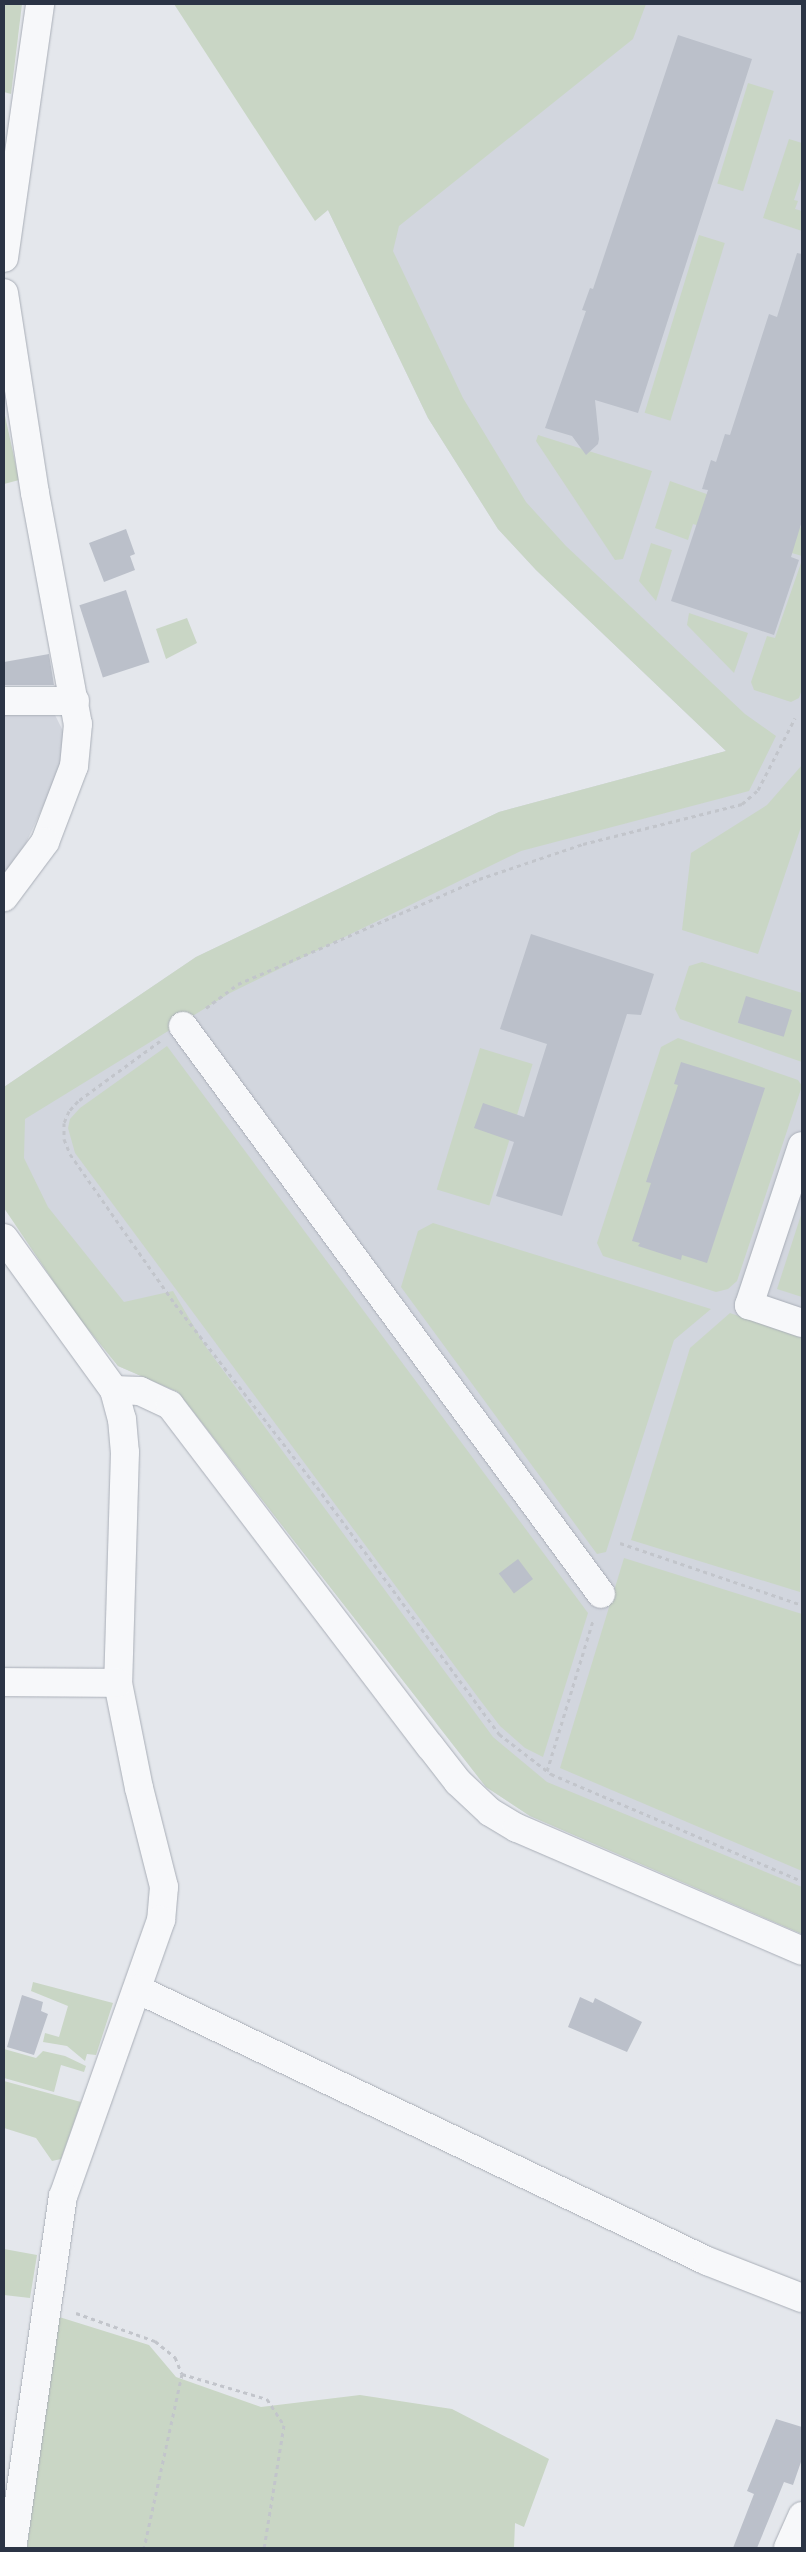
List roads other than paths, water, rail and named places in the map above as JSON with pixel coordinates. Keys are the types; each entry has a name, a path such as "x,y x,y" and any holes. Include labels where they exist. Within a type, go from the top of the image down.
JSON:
{"street":[{"path":"4,258 40,4"},
{"path":"4,293 35,493 75,701 77,740 74,766 45,842 4,897"},
{"path":"4,702 75,701"},
{"path":"182,1026 601,1594"},
{"path":"802,1146 749,1305 802,1323"},
{"path":"6,1243 114,1390 122,1419 125,1452 118,1683 139,1788 164,1887 161,1920 63,2196 46,2302 12,2548"},
{"path":"114,1390 140,1391 170,1405 458,1782 490,1812 517,1828 802,1951"},
{"path":"4,1682 118,1683"},
{"path":"137,1989 707,2261 802,2298"}]}
